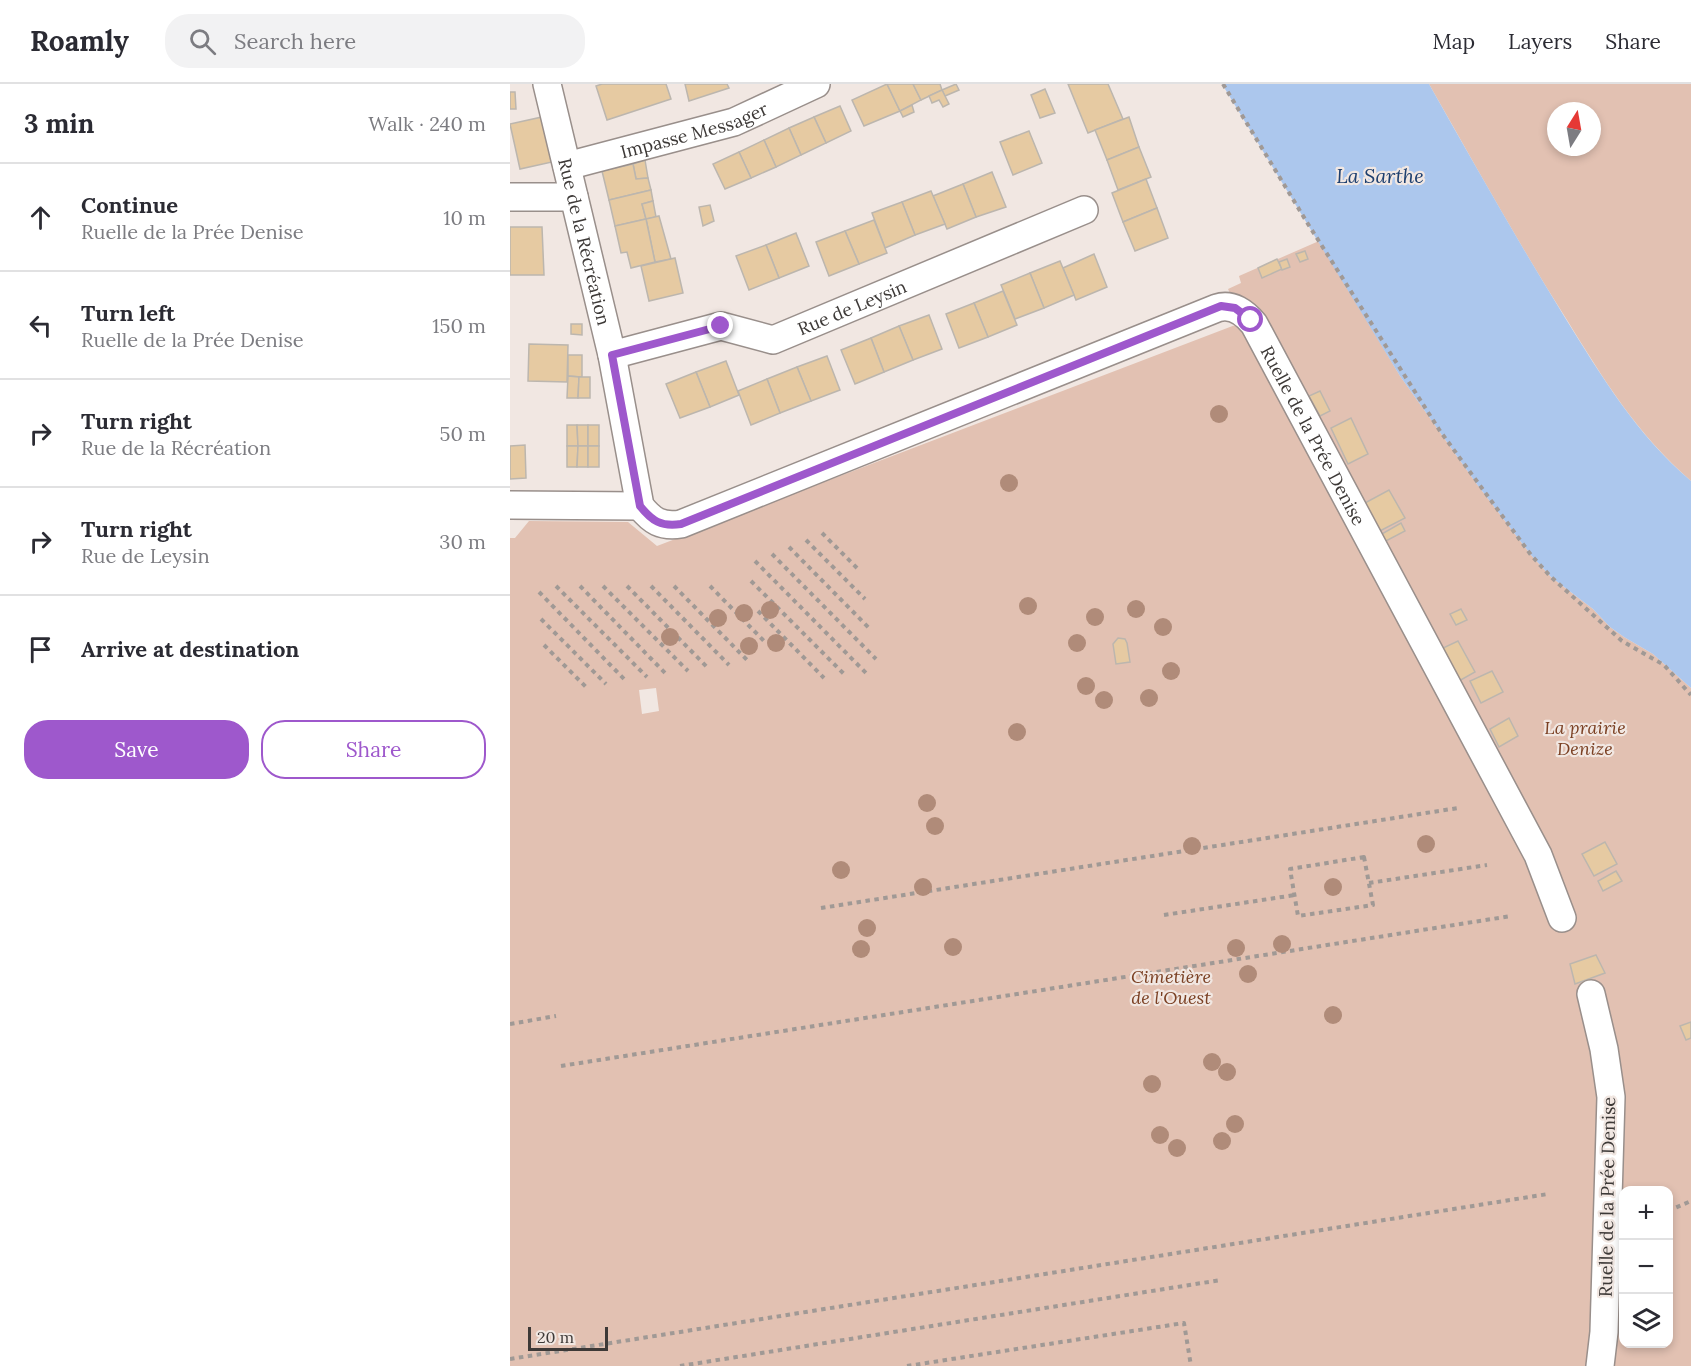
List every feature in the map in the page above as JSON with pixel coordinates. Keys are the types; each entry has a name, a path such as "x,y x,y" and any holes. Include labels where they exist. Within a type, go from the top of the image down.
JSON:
{"street":[{"name":"Rue de la Récréation","path":"547,84 612,355 640,506"},
{"name":"Impasse Messager","path":"567,166 734,122 816,84"},
{"path":"510,197 574,197"},
{"name":"Rue de Leysin","path":"612,355 721,326 773,340 1084,210"},
{"name":"Ruelle de la Prée Denise","path":"640,506 659,524 681,524 1217,308 1226,306 1235,308 1244,313 1254,324 1538,855 1562,918"},
{"path":"510,505 640,506"},
{"name":"Ruelle de la Prée Denise","path":"1591,994 1604,1049 1611,1097 1605,1311 1600,1366"}],"path":[{"path":"1223,84 1308,224 1440,431 1531,555 1551,577 1622,641 1664,665 1691,694"},
{"path":"822,533 859,570"},
{"path":"806,540 865,599"},
{"path":"789,547 870,629"},
{"path":"772,554 876,659"},
{"path":"755,561 866,673"},
{"path":"751,581 845,675"},
{"path":"556,586 647,677"},
{"path":"580,586 667,675"},
{"path":"603,586 688,671"},
{"path":"627,586 708,668"},
{"path":"651,586 729,665"},
{"path":"674,586 749,662"},
{"path":"710,586 764,641"},
{"path":"539,592 626,681"},
{"path":"758,611 824,678"},
{"path":"541,619 606,684"},
{"path":"544,645 586,687"},
{"path":"821,908 1458,808"},
{"path":"1364,857 1373,904 1298,916 1294,895 1290,868 1364,857"},
{"path":"1369,883 1487,865"},
{"path":"1164,915 1294,895"},
{"path":"561,1066 1511,916"},
{"path":"510,1024 555,1016"},
{"path":"510,1359 1548,1194"},
{"path":"1673,1209 1691,1201"},
{"path":"680,1366 1221,1280"},
{"path":"907,1366 1184,1323 1191,1366"}],"green space":[{"path":"1429,84 1691,84 1691,481 1654,444 1608,385 1496,203"},
{"name":"Cimetière de l'Ouest","path":"1319,241 1400,376 1476,483 1531,555 1551,577 1593,609 1610,627 1653,654 1691,688 1691,1366 510,1366 510,538 515,538 529,521 628,522 657,546 1243,322 1228,289 1241,283 1239,276","holes":["656,688 659,711 642,714 639,690"]}],"water":[{"name":"La Sarthe","path":"1222,84 1429,84 1529,259 1606,383 1653,444 1691,481 1691,688 1653,654 1610,627 1593,609 1551,577 1531,555 1476,483 1400,376"}],"building":[{"path":"602,84 666,84 671,99 607,120 596,86"},
{"path":"685,84 727,84 729,88 689,101"},
{"path":"887,84 900,111 864,126 852,100"},
{"path":"887,84 913,84 921,100 900,111"},
{"path":"913,84 940,84 942,90 921,100"},
{"path":"956,84 959,90 945,96 942,90"},
{"path":"1068,84 1108,84 1123,119 1088,133"},
{"path":"1045,89 1055,113 1040,118 1031,95"},
{"path":"942,90 949,104 943,107 939,100 932,103 929,96"},
{"path":"510,92 515,92 516,109 510,109"},
{"path":"912,105 914,112 903,117 900,111"},
{"path":"840,106 851,131 826,143 814,117"},
{"path":"542,117 552,162 520,169 510,124"},
{"path":"814,117 826,143 801,155 789,128"},
{"path":"1129,117 1139,147 1107,160 1095,130"},
{"path":"789,128 801,155 776,167 764,140"},
{"path":"1029,131 1042,163 1013,175 1000,142"},
{"path":"764,140 776,167 751,178 739,152"},
{"path":"1139,147 1151,177 1118,190 1107,160"},
{"path":"739,152 751,178 725,189 713,164"},
{"path":"645,160 648,178 636,179 633,164"},
{"path":"633,164 636,179 648,178 651,190 609,200 602,171"},
{"path":"992,172 1006,207 976,217 963,184"},
{"path":"1146,179 1157,208 1123,222 1112,193"},
{"path":"963,184 976,217 947,229 933,196"},
{"path":"651,190 653,201 642,204 646,219 615,226 609,200"},
{"path":"931,191 945,224 915,235 902,202"},
{"path":"653,201 656,217 646,219 642,204"},
{"path":"902,202 915,235 885,248 872,213"},
{"path":"710,205 714,221 703,226 699,207"},
{"path":"1157,208 1168,238 1135,251 1123,222"},
{"path":"659,216 671,259 655,262 646,219"},
{"path":"646,219 655,262 631,268 627,252 621,253 615,226"},
{"path":"874,220 887,253 859,264 845,231"},
{"path":"510,227 542,227 544,275 510,275"},
{"path":"845,231 859,264 829,276 816,242"},
{"path":"796,233 809,266 779,278 766,245"},
{"path":"766,245 779,278 749,290 736,256"},
{"path":"1305,251 1308,259 1300,262 1296,254"},
{"path":"1094,254 1107,287 1076,300 1063,268"},
{"path":"675,258 683,293 649,301 641,266"},
{"path":"1277,259 1282,269 1262,278 1258,268"},
{"path":"1287,259 1290,267 1282,270 1279,262"},
{"path":"1060,261 1074,295 1044,308 1030,273"},
{"path":"1030,273 1044,308 1015,319 1001,285"},
{"path":"1003,291 1017,325 988,337 974,303"},
{"path":"974,303 988,337 959,348 946,314"},
{"path":"929,315 942,349 913,360 899,326"},
{"path":"571,324 582,324 582,335 571,334"},
{"path":"899,326 913,360 884,372 871,338"},
{"path":"871,338 884,372 855,384 841,350"},
{"path":"529,344 568,345 567,382 528,381"},
{"path":"568,355 582,355 582,377 568,376"},
{"path":"827,356 840,390 811,401 797,367"},
{"path":"726,361 739,395 710,407 696,372"},
{"path":"797,367 811,401 780,413 767,379"},
{"path":"696,372 710,407 680,418 666,384"},
{"path":"568,376 579,377 578,398 567,398"},
{"path":"579,377 590,377 590,398 578,398"},
{"path":"767,379 780,413 751,425 738,391"},
{"path":"1320,391 1330,411 1320,416 1309,396"},
{"path":"1351,418 1368,454 1348,464 1331,428"},
{"path":"567,425 577,425 578,446 567,446"},
{"path":"577,425 588,425 588,446 578,446"},
{"path":"588,425 599,425 599,446 588,446"},
{"path":"525,445 526,478 510,479 510,446"},
{"path":"567,446 578,446 577,467 567,467"},
{"path":"578,446 588,446 588,467 577,467"},
{"path":"588,446 599,446 599,467 588,467"},
{"path":"1389,490 1405,518 1378,532 1363,504"},
{"path":"1401,523 1405,531 1384,542 1380,535"},
{"path":"1461,609 1467,620 1456,625 1450,614"},
{"path":"1118,638 1125,639 1127,643 1130,662 1116,664 1113,644"},
{"path":"1458,641 1475,672 1459,681 1443,648"},
{"path":"1492,671 1503,692 1481,703 1470,681"},
{"path":"1509,718 1518,736 1499,747 1490,729"},
{"path":"1605,842 1617,864 1594,876 1582,854"},
{"path":"1616,871 1622,881 1603,891 1598,881"},
{"path":"1596,955 1605,973 1575,984 1570,964"},
{"path":"1691,1022 1691,1038 1686,1040 1680,1026"}],"route":[{"path":"721,326 612,355 640,506 649,517 662,525 681,524 1221,306 1235,308 1251,320"}],"park label":[{"name":"La prairie Denize","path":"1585,737"}]}
